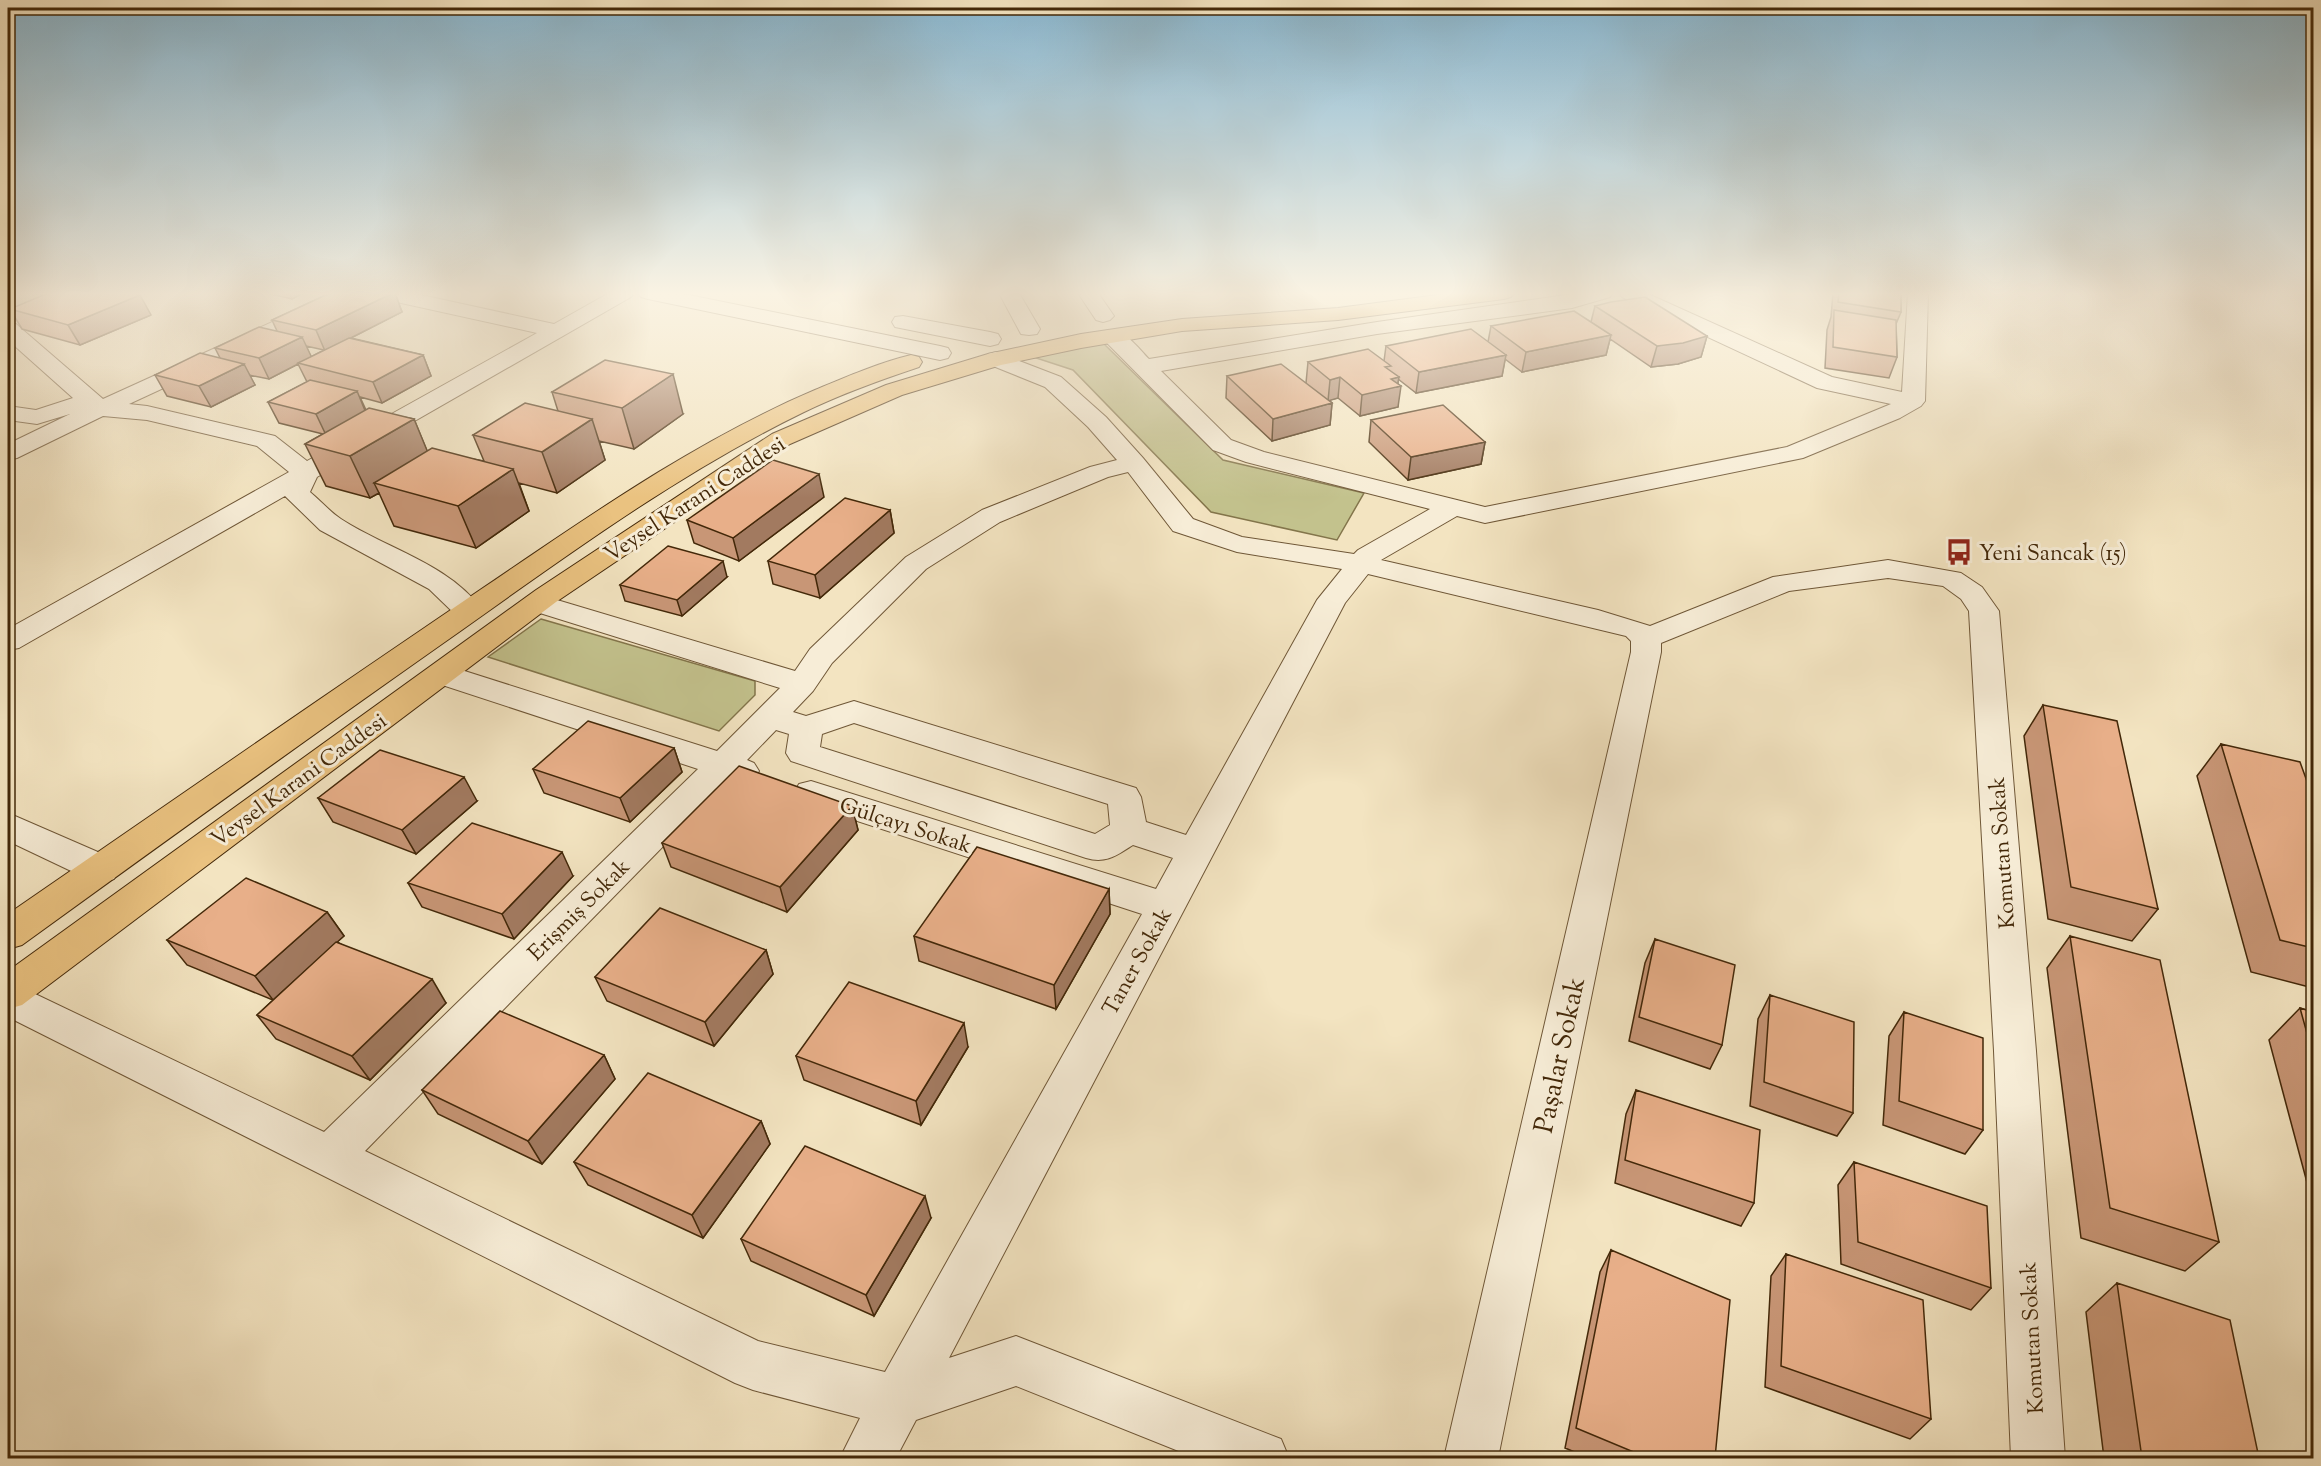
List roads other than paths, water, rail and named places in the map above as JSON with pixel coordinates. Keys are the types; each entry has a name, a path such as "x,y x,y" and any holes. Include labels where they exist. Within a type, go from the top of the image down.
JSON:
{"main road":[{"name":"Veysel Karani Caddesi","path":"8,934 637,495 720,444 807,400 911,361"},
{"name":"Veysel Karani Caddesi","path":"8,995 537,603 781,439 963,361"}],"street":[{"path":"51,361 95,404"},
{"path":"8,453 95,404 194,361"},
{"path":"8,642 503,361"},
{"path":"1016,361 1053,382 1098,422 1183,525 1237,544 1361,564 1598,619 1637,630 1646,645"},
{"path":"1139,361 1222,445 1255,457 1485,515 1794,453 1892,413 1913,401"},
{"path":"1144,367 1177,361"},
{"path":"1778,361 1825,383 1913,401"},
{"path":"1913,401 1914,361"},
{"path":"8,413 37,417 95,404 147,413 266,441 306,473"},
{"name":"Erişmiş Sokak","path":"330,1156 723,765 811,670 916,563 991,516 1099,472 1134,463"},
{"path":"306,473 296,493 330,524 439,583 468,611"},
{"name":"Taner Sokak","path":"867,1458 1332,600 1368,556 1453,507"},
{"name":"Komutan Sokak","path":"1646,645 1783,583 1888,569 1951,579 1972,592 1984,611 2015,1050 2038,1458"},
{"path":"537,603 811,670"},
{"name":"Paşalar Sokak","path":"1471,1458 1646,645"},
{"name":"Gülçayı Sokak","path":"441,674 1166,907"},
{"path":"770,716 806,728 854,712 1124,797 1129,830"},
{"path":"806,728 802,753 1099,849 1129,830"},
{"path":"8,826 101,869"},
{"path":"1129,830 1196,852"},
{"path":"8,995 753,1365 896,1401 1016,1361 1263,1458"}],"place":[{"name":"Yeni Sancak (15)","path":"1959,552"}]}
